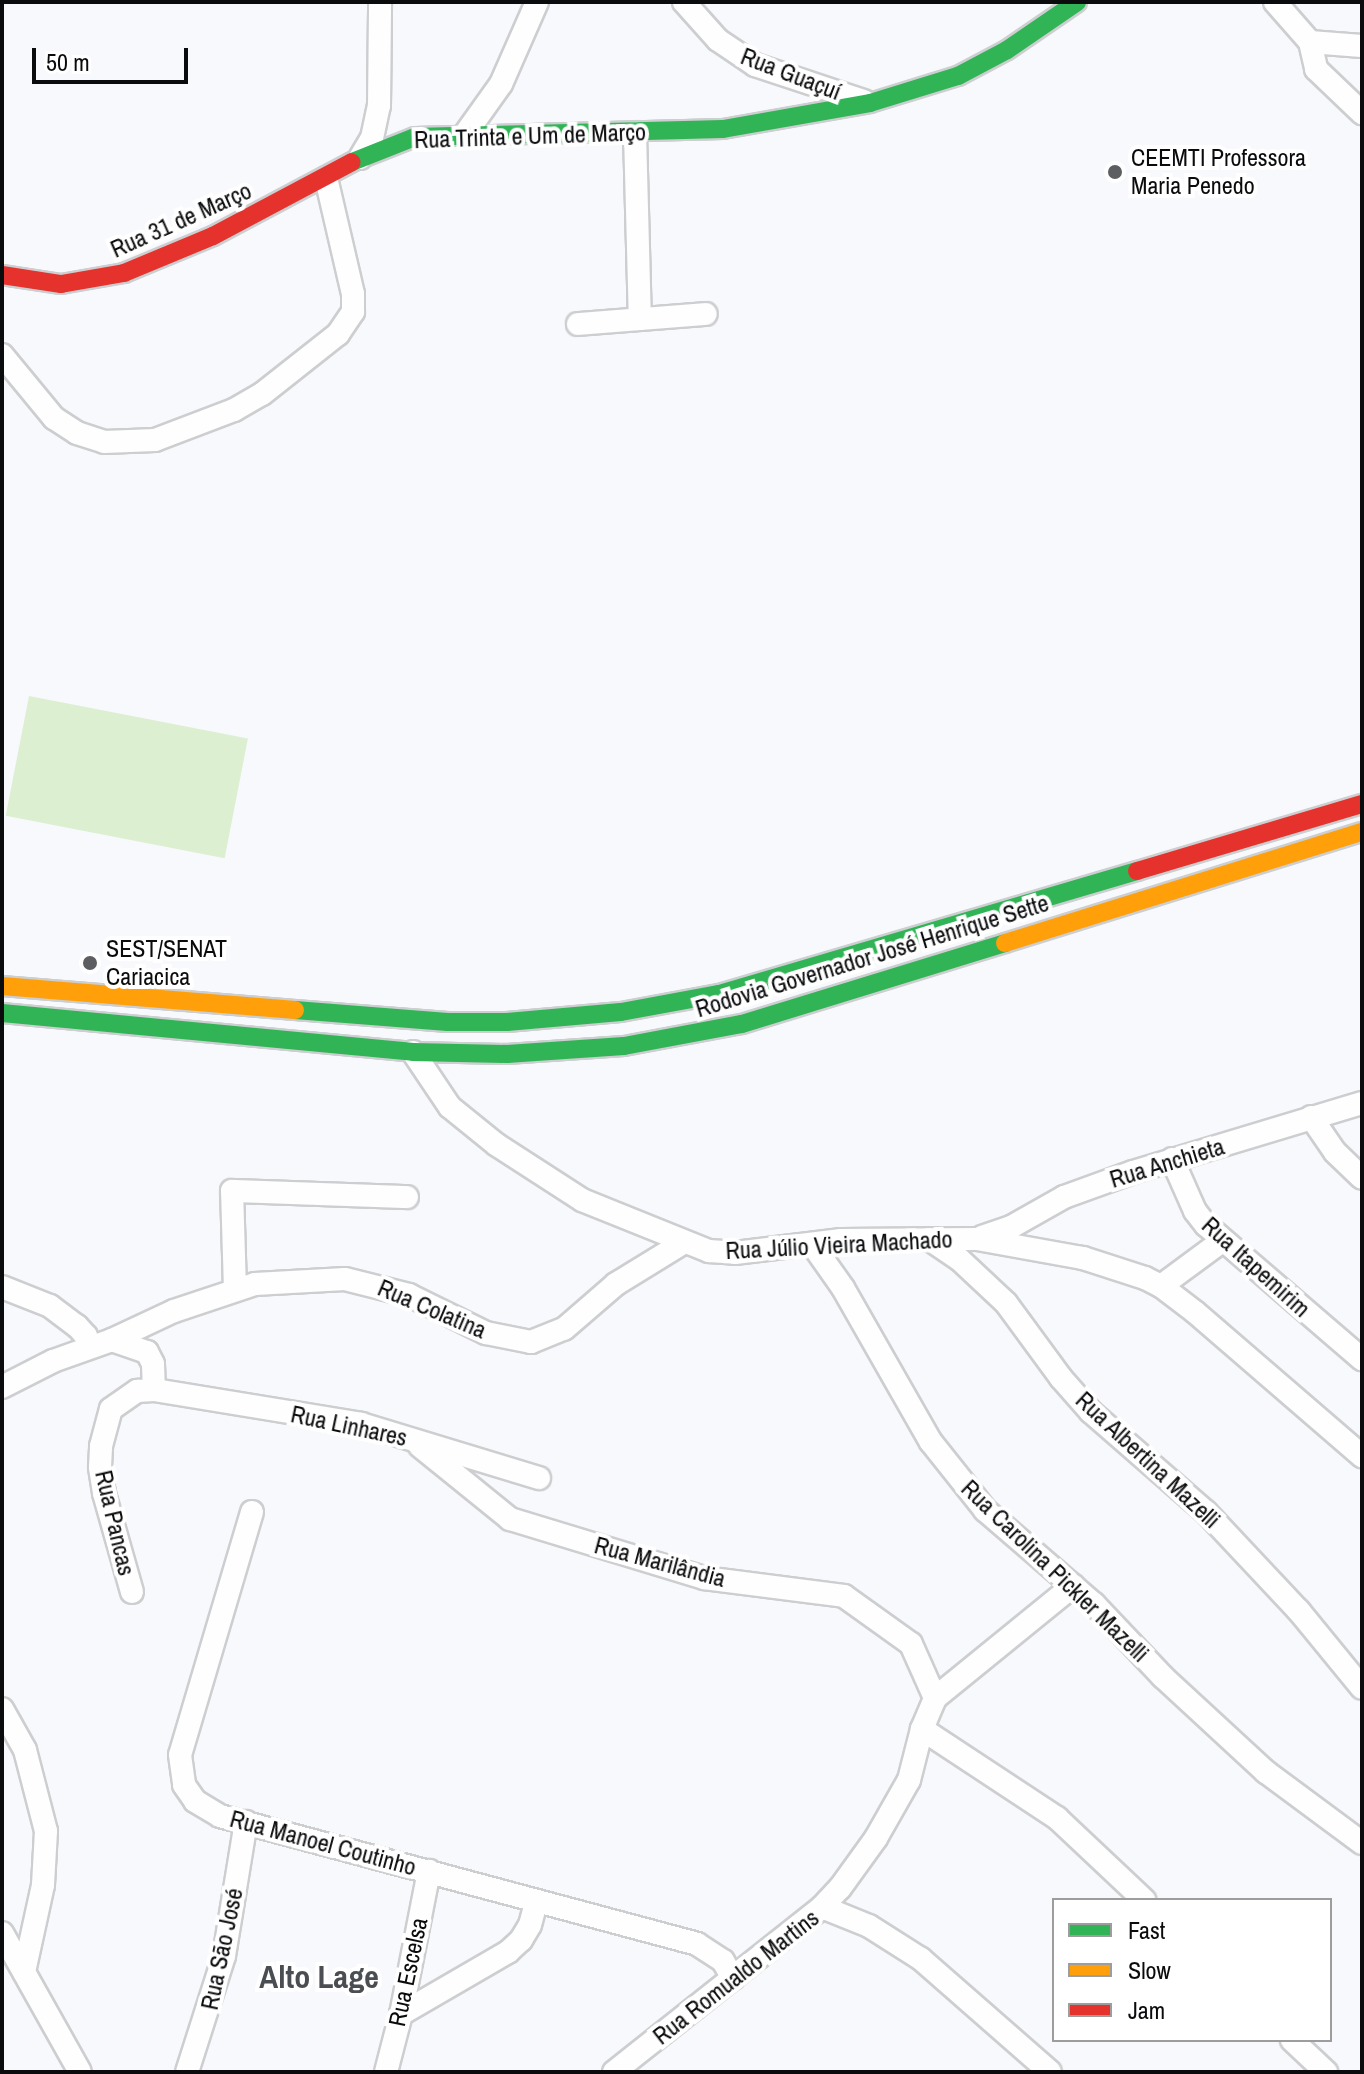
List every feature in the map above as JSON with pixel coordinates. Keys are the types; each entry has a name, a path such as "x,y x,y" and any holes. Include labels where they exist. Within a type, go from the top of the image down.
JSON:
{"main road":[{"name":"Rua Trinta e Um de Março","path":"326,178 402,139 466,133 635,133 747,127 870,103 958,76 1007,50 1077,2"},
{"name":"Rua 31 de Março","path":"2,275 61,284 124,273 213,236 326,178"},
{"name":"Rodovia Governador José Henrique Sette","path":"2,986 448,1022 507,1022 621,1012 719,994 1362,804"},
{"name":"Rodovia Governador José Henrique Sette","path":"2,1013 413,1052 567,1052 682,1037 742,1024 1362,832"}],"street":[{"path":"359,159 372,138 379,106 380,2"},
{"path":"466,133 501,84 537,2"},
{"name":"Rua Guaçuí","path":"684,2 718,40 755,65 870,103"},
{"path":"1275,2 1310,42 1316,69 1362,113"},
{"path":"1310,42 1362,46"},
{"path":"635,133 640,319"},
{"path":"2,355 45,408 77,433 104,442 143,441 209,422 262,394 346,326 353,312 353,294 326,178"},
{"path":"578,324 706,314"},
{"name":"Rua Júlio Vieira Machado","path":"413,1052 450,1107 497,1145 582,1200 683,1243 709,1251 735,1253 841,1240 977,1239 1083,1258 1161,1286 1362,1456"},
{"name":"Rua Anchieta","path":"977,1239 1011,1227 1064,1197 1172,1159 1362,1103"},
{"path":"1311,1117 1335,1152 1362,1178"},
{"name":"Rua Itapemirim","path":"1172,1159 1195,1211 1222,1241 1362,1359"},
{"path":"235,1290 232,1191 407,1197"},
{"name":"Rua Albertina Mazelli","path":"929,1239 959,1259 1006,1303 1061,1378 1091,1412 1206,1512 1299,1611 1362,1688"},
{"path":"1161,1286 1222,1241"},
{"name":"Rua Colatina","path":"2,1387 53,1361 112,1340 174,1311 255,1284 345,1279 369,1283 409,1295 486,1333 531,1342 564,1329 616,1284 683,1243"},
{"name":"Rua Carolina Pickler Mazelli","path":"812,1244 843,1288 938,1453 985,1510 1073,1586 1163,1677 1266,1772 1362,1843"},
{"path":"2,1287 50,1306 77,1326 86,1336 89,1348"},
{"path":"112,1340 147,1352 153,1364 154,1390"},
{"name":"Rua Linhares","path":"154,1390 361,1424 539,1478"},
{"name":"Rua Pancas","path":"132,1592 104,1493 101,1446 111,1409 126,1396 154,1390"},
{"name":"Rua Marilândia","path":"413,1440 510,1519 704,1578 844,1596 911,1644 935,1698"},
{"name":"Rua Manoel Coutinho","path":"252,1512 180,1767 184,1785 195,1801 220,1816 697,1944 723,1961 733,1978"},
{"path":"822,1907 857,1868 894,1808 909,1780 922,1729 935,1698 1073,1586"},
{"path":"2,1709 25,1750 46,1831 43,1885 24,1972"},
{"path":"922,1729 1057,1818 1142,1898"},
{"name":"Rua São José","path":"187,2072 222,1967 246,1822"},
{"name":"Rua Escelsa","path":"386,2072 401,2014 429,1871"},
{"path":"401,2014 508,1952 521,1940 530,1925 536,1903"},
{"name":"Rua Romualdo Martins","path":"614,2072 822,1907 869,1926 921,1959 1050,2072"},
{"path":"2,1933 80,2072"},
{"path":"1294,2042 1326,2072"}],"green space":[{"path":"29,696 248,739 225,858 6,816"}],"traffic: fast":[{"path":"352,162 415,137 723,129 870,103 958,76 1007,50 1077,2"},
{"path":"295,1010 448,1022 507,1022 621,1012 719,994 1137,871"},
{"path":"2,1013 413,1052 507,1054 624,1046 742,1024 1005,943"}],"traffic: slow":[{"path":"1005,943 1362,832"},
{"path":"2,986 295,1010"}],"traffic: jam":[{"path":"2,275 61,284 124,273 213,236 352,162"},
{"path":"1137,871 1362,804"}],"place":[{"name":"CEEMTI Professora Maria Penedo","path":"1115,172"},
{"name":"SEST/SENAT Cariacica","path":"90,963"}],"district":[{"name":"Alto Lage","path":"319,1977"}]}
